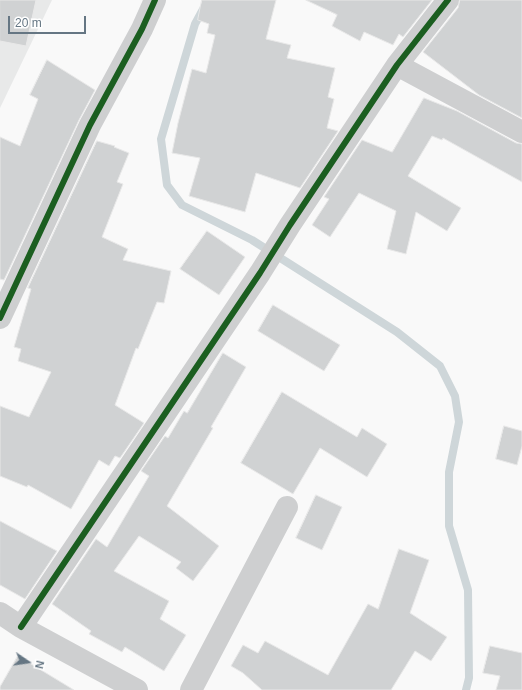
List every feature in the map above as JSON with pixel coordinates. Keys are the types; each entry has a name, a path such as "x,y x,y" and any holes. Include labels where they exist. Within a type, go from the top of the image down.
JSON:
{"street":[{"path":"0,318 90,125 142,29 155,0"},
{"path":"20,627 260,273 396,65 448,0"},
{"path":"396,65 522,132"},
{"path":"191,690 287,507"},
{"path":"0,613 20,627 137,690"}],"shaded area":[{"path":"0,0 52,0 0,108"}],"building":[{"path":"0,0 36,0 26,46 0,41"},
{"path":"202,0 276,0 266,39 291,45 287,58 335,68 328,97 334,99 327,128 338,131 300,188 256,173 245,212 189,196 200,158 172,153 192,69 206,73 215,35 207,33 209,24 198,20"},
{"path":"306,0 432,0 403,37 399,34 393,45 364,32 360,41 332,26 337,15"},
{"path":"460,0 522,0 522,118 479,95 423,52 458,8"},
{"path":"47,60 95,90 79,120 4,280 0,279 0,137 20,146 38,99 30,95"},
{"path":"424,98 457,111 516,143 522,144 522,182 443,138 442,140 432,136 408,176 461,208 447,231 416,212 406,254 387,249 396,211 359,193 330,237 312,225 329,199 324,197 362,140 392,152"},
{"path":"97,141 115,146 114,147 129,153 117,182 123,184 102,237 128,249 123,260 171,271 164,303 157,302 138,349 136,348 115,405 144,423 120,458 115,456 109,466 99,460 71,509 28,485 27,487 0,476 0,406 29,417 51,372 18,361 21,349 14,347 31,289 28,288"},
{"path":"207,231 245,257 219,295 180,269"},
{"path":"273,305 340,345 324,371 258,331"},
{"path":"223,353 246,367 211,427 213,428 167,506 219,546 193,581 176,568 181,562 139,536 114,571 169,601 160,619 186,635 164,671 125,647 122,652 89,634 91,631 52,604 96,539 107,547 149,476 141,471 165,436 168,438 184,411 187,413"},
{"path":"282,392 357,437 362,428 387,444 367,477 320,448 293,494 241,463"},
{"path":"504,426 522,431 522,446 517,465 496,459"},
{"path":"316,495 342,507 322,550 296,538"},
{"path":"0,521 57,551 25,599 0,585"},
{"path":"399,549 429,560 410,613 447,637 431,661 415,651 391,690 262,690 243,673 231,666 243,645 258,653 265,641 328,675 368,604 378,609"},
{"path":"490,646 522,653 522,690 496,690 500,676 483,673"},
{"path":"18,656 74,690 0,690 0,687"}],"waterway":[{"path":"208,0 195,24 161,139 167,185 182,205 252,240 397,332 440,366 455,396 459,422 449,472 449,526 468,590 469,678 466,690"}],"cycle path":[{"path":"0,318 90,125 142,29 155,0"},
{"path":"21,627 260,273 290,225 397,65 448,0"}]}
